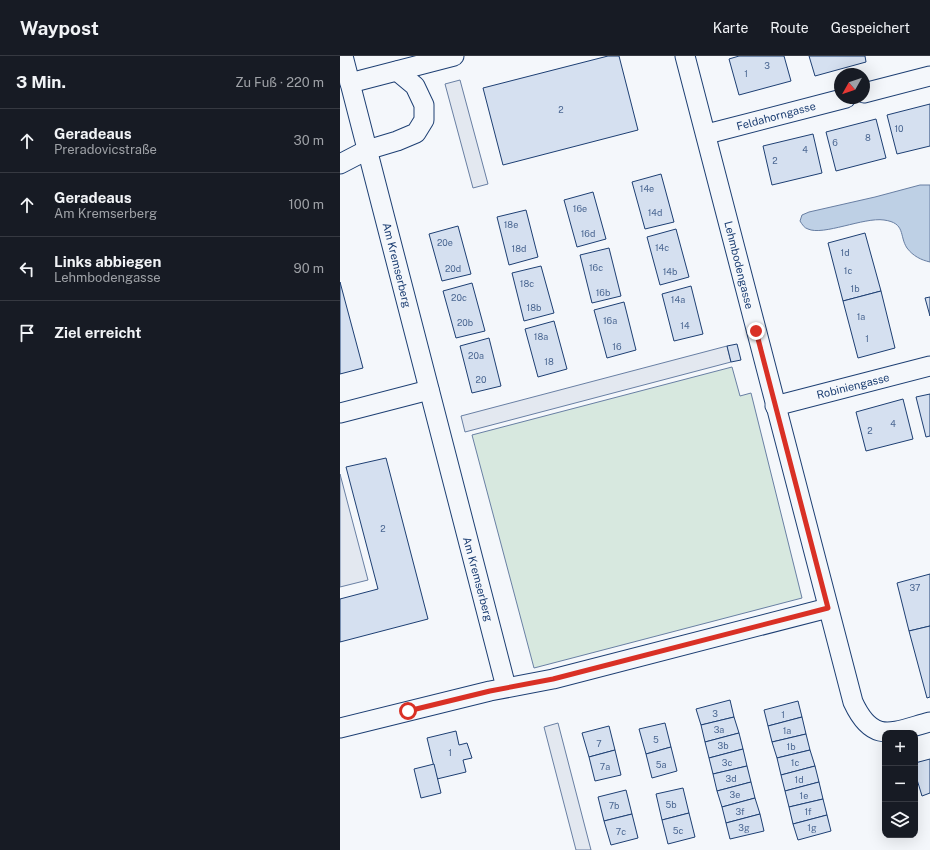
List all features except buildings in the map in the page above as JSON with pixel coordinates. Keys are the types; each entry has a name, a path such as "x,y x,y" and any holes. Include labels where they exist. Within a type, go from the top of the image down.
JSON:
{"street":[{"name":"Am Kremserberg","path":"344,56 506,687"},
{"path":"350,83 454,56"},
{"name":"Lehmbodengasse","path":"685,56 853,702 859,716 869,726 880,732 890,732 930,722"},
{"path":"340,164 368,150 416,133 424,120 424,105 415,86 397,71"},
{"path":"870,91 930,76"},
{"name":"Feldahorngasse","path":"706,134 834,101"},
{"name":"Robiniengasse","path":"775,406 930,366"},
{"path":"340,413 429,390"},
{"path":"340,728 506,687 553,679 828,608"}],"shaded area":[{"path":"460,80 488,184 473,188 445,84"},
{"path":"727,346 731,362 465,432 461,416"},
{"path":"732,367 740,396 751,393 802,598 534,668 472,435"},
{"path":"340,474 368,580 340,587"},
{"path":"558,723 591,850 576,850 544,727"}],"water":[{"path":"920,185 930,185 930,262 917,257 909,251 899,227 891,222 884,220 866,221 823,230 815,230 805,228 800,221 802,215 809,212"}],"route":[{"path":"408,711 526,683 553,679 828,608 756,331"}]}
